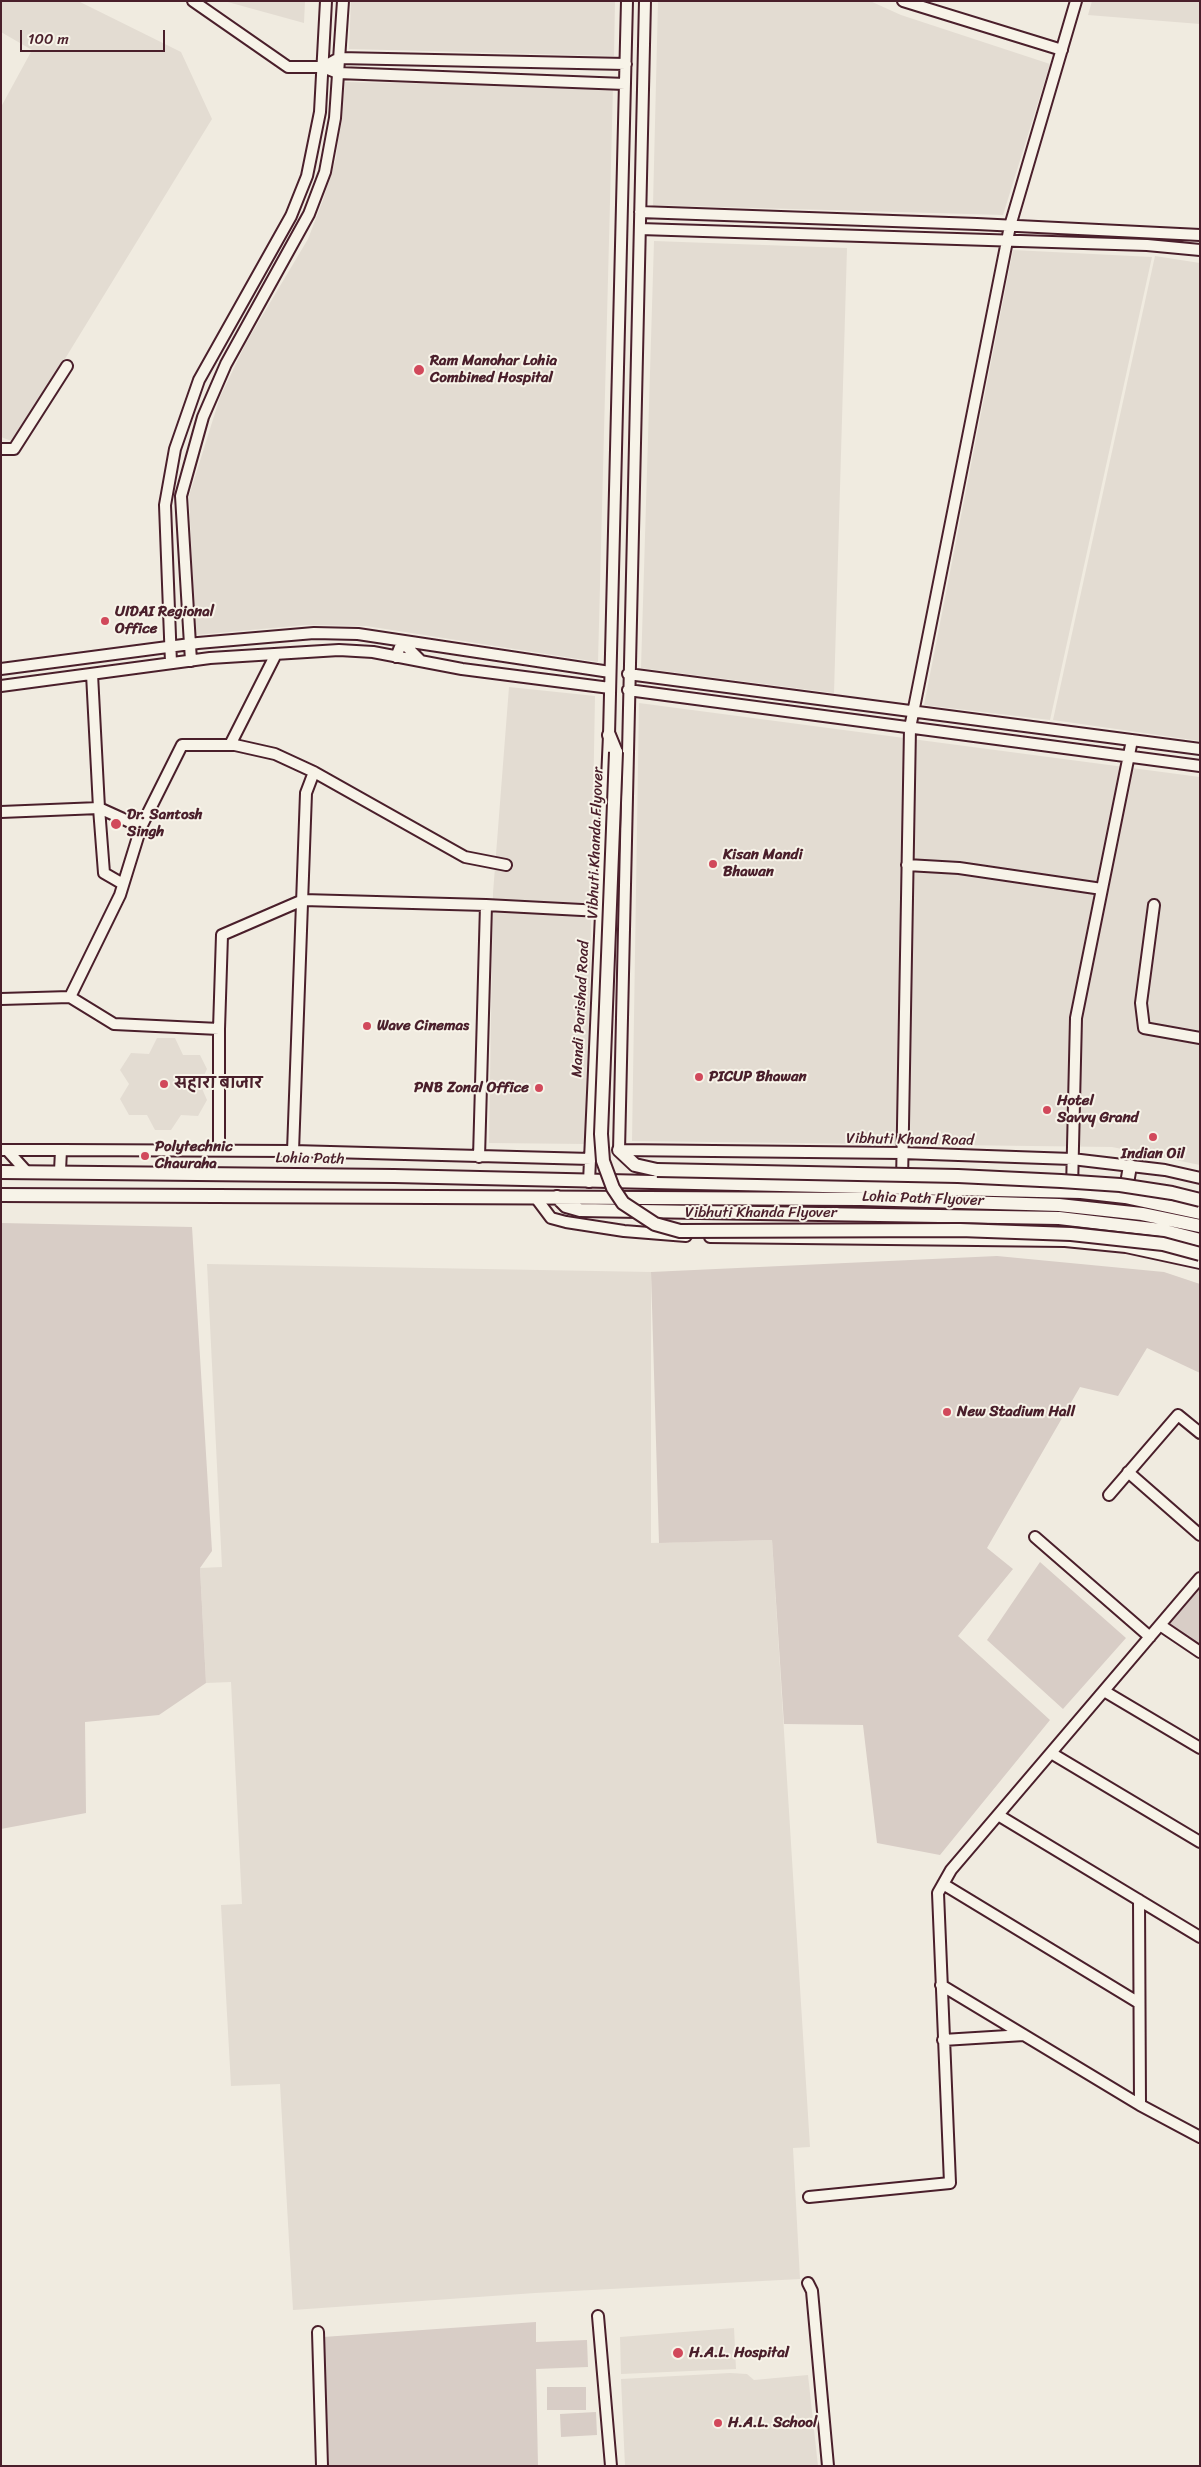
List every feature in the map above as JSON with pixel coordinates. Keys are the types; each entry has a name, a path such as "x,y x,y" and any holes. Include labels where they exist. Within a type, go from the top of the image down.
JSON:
{"main road":[{"name":"Vibhuti Khanda Flyover","path":"609,735 616,752 601,1134 603,1161 613,1188 623,1203 655,1224 680,1230 960,1230 1071,1234 1163,1244 1200,1254"},
{"name":"Lohia Path Flyover","path":"618,1150 635,1165 657,1170 958,1176 1061,1181 1120,1185 1172,1193 1200,1200"},
{"path":"1124,1197 1130,1166"},
{"name":"Lohia Path","path":"1,1172 60,1171 394,1176 619,1182"},
{"name":"Lohia Path Flyover","path":"619,1182 1072,1192 1124,1197 1200,1213"},
{"name":"Lohia Path Flyover","path":"1,1195 861,1199 1059,1205 1142,1214 1200,1226"},
{"name":"Lohia Path Flyover","path":"557,1197 566,1206 580,1210 1059,1218 1161,1230 1200,1240"}],"street":[{"path":"193,1 288,67 322,67 338,74 625,84"},
{"path":"171,664 165,505 175,449 199,380 291,216 307,176 320,112 326,1"},
{"path":"191,661 181,496 203,416 226,364 309,214 325,172 335,118 343,1"},
{"name":"Mandi Parishad Road","path":"589,1182 609,735 627,1"},
{"path":"618,1150 645,1"},
{"path":"903,1 1062,50"},
{"path":"902,1188 910,728 1006,242 1076,1"},
{"path":"322,67 339,58 626,64"},
{"path":"640,212 1200,235"},
{"path":"640,229 1147,245 1200,250"},
{"path":"1,449 14,449 67,366"},
{"path":"167,566 185,566"},
{"path":"1,670 190,644 314,633 358,634 610,672"},
{"path":"396,656 402,642"},
{"path":"402,642 421,661"},
{"path":"1,686 191,661 339,650 373,652 462,669 610,688"},
{"path":"230,745 276,654"},
{"path":"92,674 104,873 123,884"},
{"path":"628,674 1200,749"},
{"path":"628,690 1200,766"},
{"path":"1048,746 1071,732"},
{"path":"1072,1192 1076,1018 1132,740"},
{"path":"70,997 123,884 141,827 182,745 230,745 275,754 314,772 465,856 506,865"},
{"path":"293,1151 306,793 314,772"},
{"path":"1,812 99,808 141,827"},
{"path":"907,865 958,868 1102,890"},
{"path":"218,1150 218,1029 222,935 303,900 486,905 600,911"},
{"path":"479,1157 486,905"},
{"path":"1154,905 1141,1003 1144,1028 1200,1038"},
{"path":"1,999 70,997 114,1024 218,1029"},
{"path":"592,1102 619,1103"},
{"path":"4,1150 293,1151 591,1159"},
{"path":"4,1150 26,1171"},
{"path":"26,1150 26,1171"},
{"path":"60,1150 60,1171"},
{"name":"Vibhuti Khand Road","path":"618,1150 902,1153 1072,1159 1165,1170 1200,1178"},
{"path":"536,1198 551,1218 566,1222 664,1235 1065,1241 1126,1247 1200,1262"},
{"path":"1109,1495 1178,1415 1200,1433"},
{"path":"1128,1472 1200,1535"},
{"path":"1035,1537 1150,1637"},
{"path":"809,2197 950,2183 938,1893 952,1870 1200,1578"},
{"path":"1160,1625 1200,1652"},
{"path":"1104,1691 1200,1748"},
{"path":"1051,1753 1200,1842"},
{"path":"998,1815 1200,1937"},
{"path":"943,1884 1140,2004"},
{"path":"1139,1900 1140,2105"},
{"path":"941,1985 1140,2105 1200,2137"},
{"path":"944,2040 1024,2035"},
{"path":"808,2283 812,2291 828,2466"},
{"path":"598,2316 611,2466"},
{"path":"318,2332 322,2466"}],"shaded area":[{"path":"1,1 78,1 181,52 212,119 14,442 1,437 1,107 32,50 1,32"},
{"path":"224,1 305,1 304,23"},
{"path":"351,1 615,1 614,56 349,49"},
{"path":"658,1 870,1 901,15 1050,64 1003,215 653,205"},
{"path":"1092,1 1200,1 1200,24 1088,15"},
{"name":"Ram Manohar Lohia Combined Hospital","path":"345,82 613,87 598,662 366,626 306,625 195,635 189,496 220,397 246,343 308,239 323,200 336,158"},
{"path":"654,241 847,248 834,693 641,668"},
{"path":"1013,250 1152,257 1050,720 924,705"},
{"path":"1155,256 1200,263 1200,741 1053,720"},
{"path":"509,687 595,696 587,1144 489,1143 493,893"},
{"path":"639,703 1200,777 1200,1165 1112,1147 632,1141"},
{"name":"सहारा बाजार","path":"157,1038 175,1038 183,1055 200,1055 207,1069 200,1084 207,1100 198,1116 181,1115 171,1130 155,1130 147,1115 129,1115 120,1099 129,1084 120,1070 131,1053 149,1054"},
{"path":"1,1223 192,1227 212,1551 200,1568 206,1683 159,1715 85,1722 86,1813 1,1829"},
{"path":"997,1256 1164,1272 1200,1284 1200,1373 1147,1348 1118,1396 1080,1387 987,1548 1013,1569 958,1636 1050,1720 940,1855 877,1843 863,1725 784,1724 772,1540 659,1543 651,1272"},
{"path":"207,1264 651,1272 651,1543 772,1540 810,2147 793,2148 800,2279 535,2293 293,2310 280,2084 231,2086 221,1905 242,1904 231,1682 206,1683 200,1568 222,1567"},
{"path":"1040,1562 1126,1638 1063,1709 987,1640"},
{"path":"1200,1578 1200,1652 1160,1625"},
{"path":"536,2322 536,2342 587,2340 588,2367 536,2369 538,2466 329,2466 323,2337"},
{"name":"H.A.L. Hospital","path":"734,2328 736,2369 621,2374 620,2337"},
{"name":"H.A.L. School","path":"730,2373 747,2374 754,2380 808,2375 818,2466 625,2466 621,2379"},
{"path":"547,2387 586,2387 586,2410 547,2410"},
{"path":"596,2412 597,2435 561,2437 560,2414"}],"place":[{"name":"Ram Manohar Lohia Combined Hospital","path":"419,370"},
{"name":"UIDAI Regional Office","path":"105,621"},
{"name":"Dr. Santosh Singh","path":"116,824"},
{"name":"Kisan Mandi Bhawan","path":"713,864"},
{"name":"Wave Cinemas","path":"367,1026"},
{"name":"PICUP Bhawan","path":"699,1077"},
{"name":"सहारा बाजार","path":"164,1084"},
{"name":"PNB Zonal Office","path":"539,1088"},
{"name":"Hotel Savvy Grand","path":"1047,1110"},
{"name":"Indian Oil","path":"1153,1137"},
{"name":"Polytechnic Chauraha","path":"145,1156"},
{"name":"New Stadium Hall","path":"947,1412"},
{"name":"H.A.L. Hospital","path":"678,2353"},
{"name":"H.A.L. School","path":"718,2423"}]}
